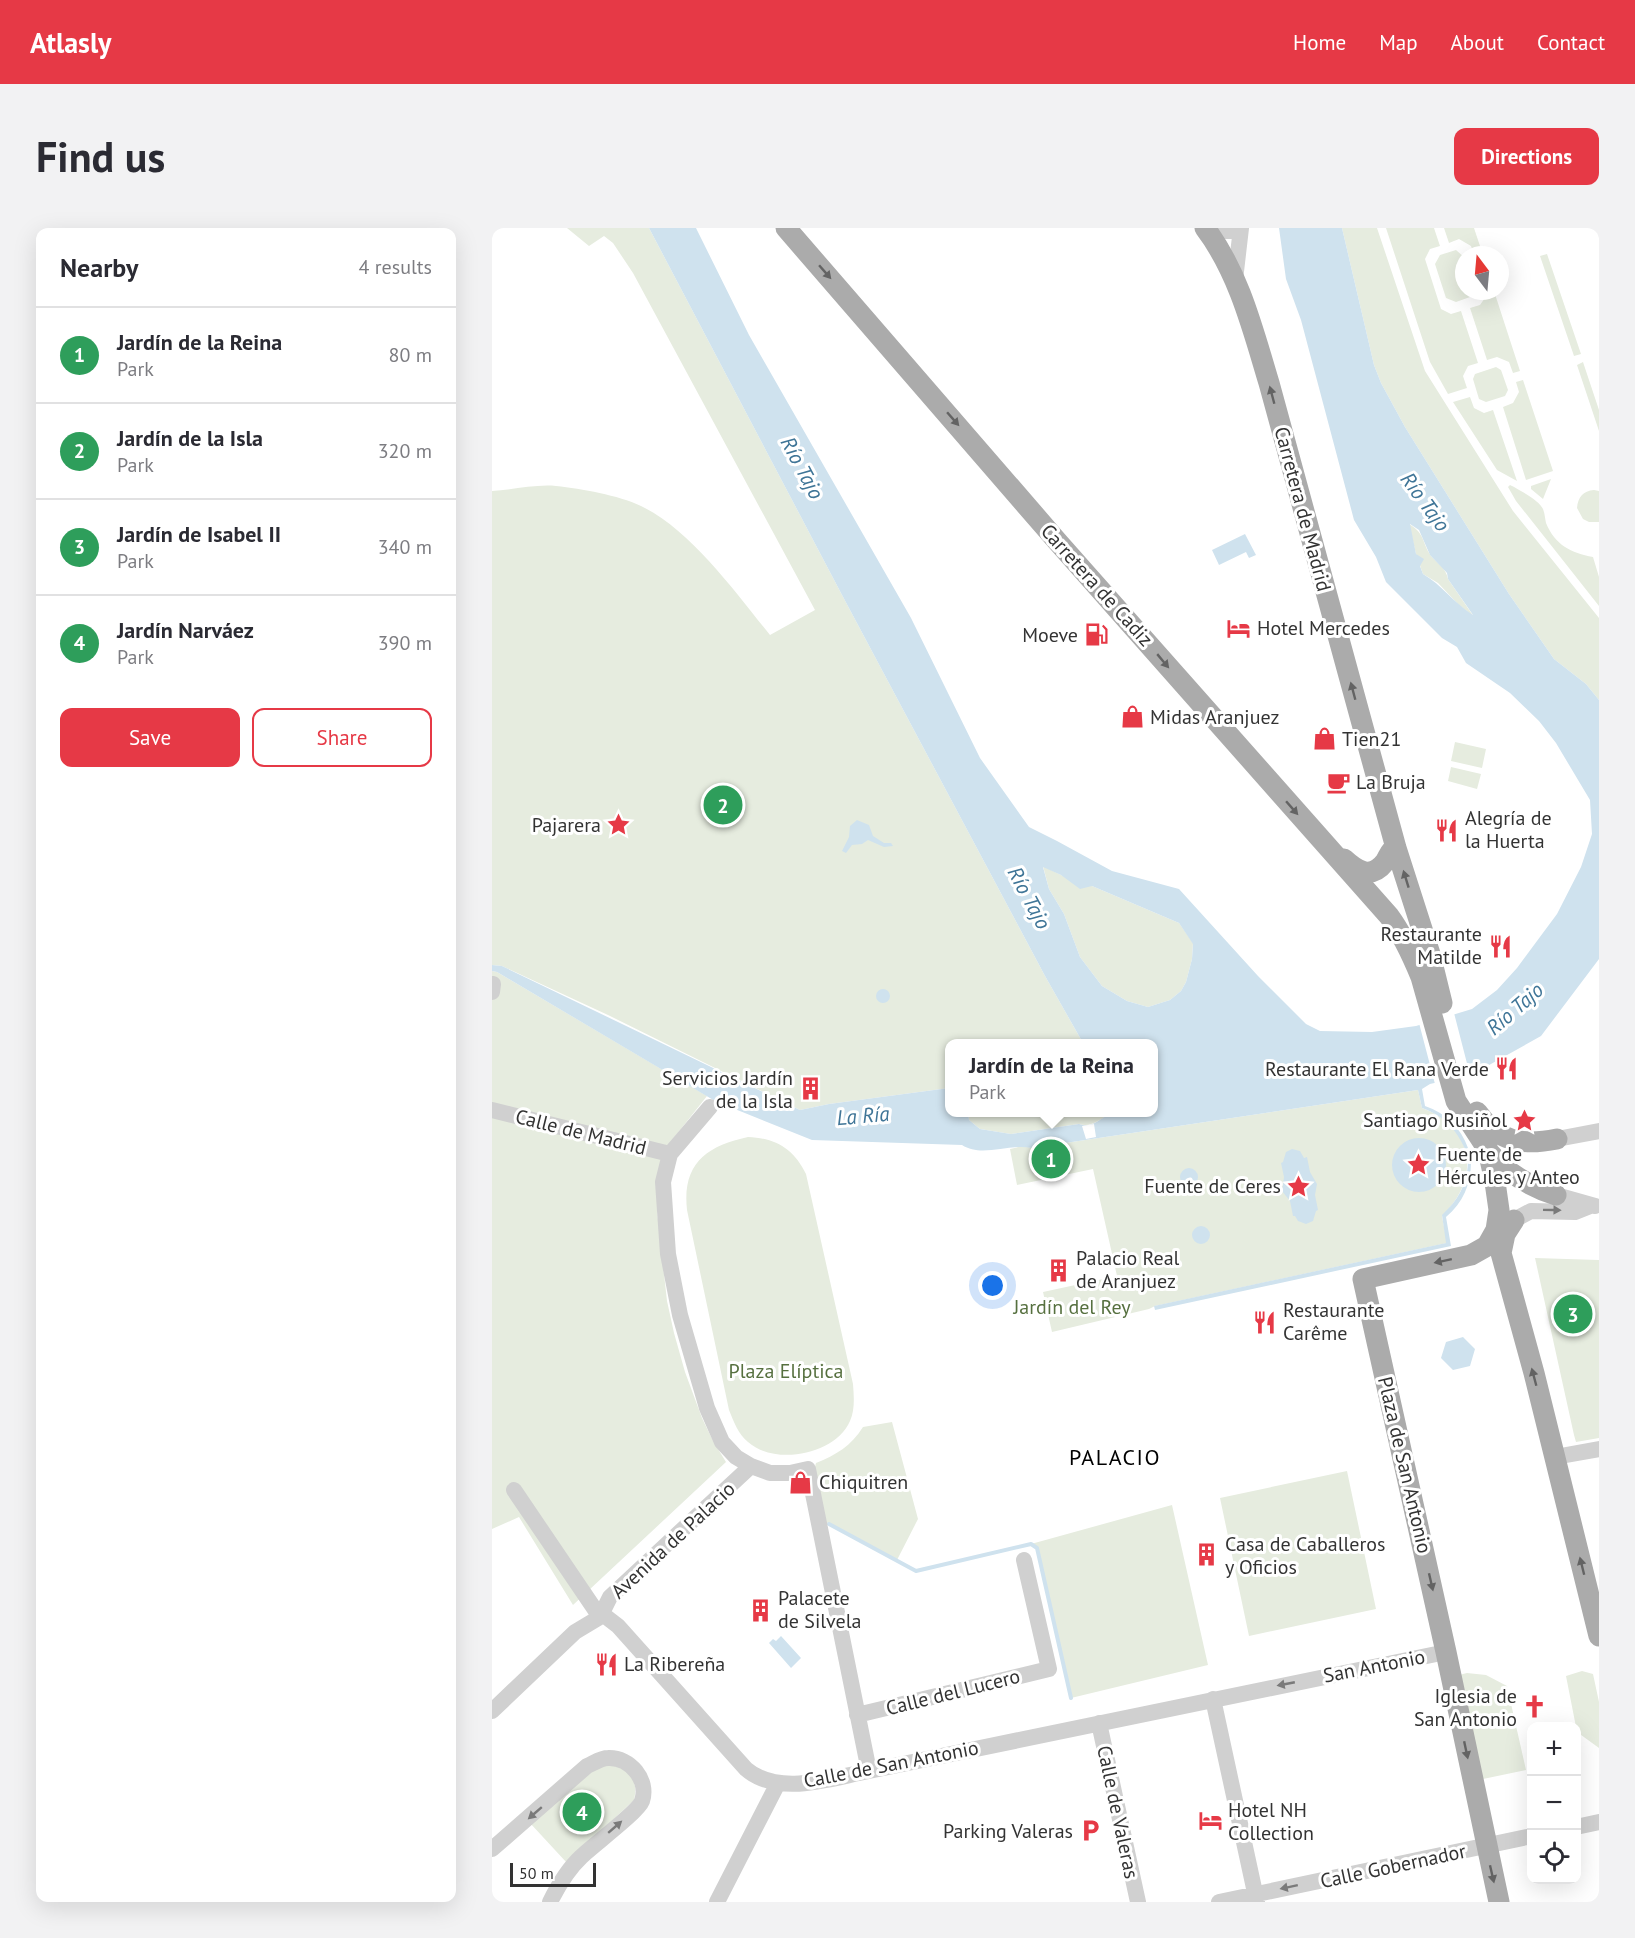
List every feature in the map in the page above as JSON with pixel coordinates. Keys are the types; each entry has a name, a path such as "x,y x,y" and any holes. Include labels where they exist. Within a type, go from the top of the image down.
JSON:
{"main road":[{"name":"Carretera de Cadiz","path":"786,228 1335,857 1389,916 1415,939"},
{"name":"Carretera de Madrid","path":"1206,230 1235,281 1251,323 1269,383 1396,848 1415,939 1428,974 1455,1079"},
{"path":"1335,857 1342,857 1358,871 1369,872 1381,866 1396,848"},
{"path":"1455,1079 1490,1130 1511,1139 1536,1143"},
{"path":"1455,1079 1460,1107 1485,1144 1499,1174 1499,1217 1495,1245 1555,1457 1598,1627"},
{"path":"1499,1174 1518,1153 1536,1143 1557,1139"},
{"path":"1499,1174 1556,1195"},
{"path":"1495,1245 1514,1220"},
{"name":"Plaza de San Antonio","path":"1446,1652 1364,1279 1470,1255 1495,1245"},
{"name":"San Antonio","path":"1446,1652 1499,1902"}],"street":[{"path":"1206,230 1229,231 1235,228"},
{"path":"1235,281 1241,228"},
{"path":"710,1107 670,1154 663,1182 668,1254 680,1315 713,1424 722,1442 736,1457 770,1473 790,1473 808,1469 869,1771"},
{"name":"Calle de Madrid","path":"492,1110 670,1154"},
{"path":"1557,1139 1599,1131"},
{"path":"1556,1195 1595,1206"},
{"path":"1514,1220 1531,1211 1575,1212 1595,1206"},
{"path":"1555,1457 1599,1449"},
{"name":"Avenida de Palacio","path":"600,1617 610,1597 751,1466"},
{"path":"492,1711 575,1632 600,1617 514,1490"},
{"name":"Calle del Lucero","path":"857,1715 1049,1669 1024,1560"},
{"name":"Calle de San Antonio","path":"600,1617 605,1616 618,1626 746,1769 757,1777 778,1784 801,1783 869,1771 1213,1699"},
{"name":"San Antonio","path":"1213,1699 1446,1652"},
{"path":"1213,1699 1256,1898"},
{"name":"Calle de Valeras","path":"1099,1723 1138,1902"},
{"path":"492,1849 587,1766 606,1758 620,1759 631,1765 644,1790 641,1804 579,1858 550,1902"},
{"path":"717,1902 778,1784"},
{"path":"1581,1826 1599,1822"},
{"name":"Calle Gobernador","path":"1219,1902 1256,1898 1527,1837"}],"green space":[{"path":"567,228 649,228 842,595 1081,1039 945,1039 945,1089 800,1110 608,1015 502,966 492,965 492,491 556,486 611,496 641,506 677,530 695,546 770,635 815,610 633,273 613,243 604,236 589,246"},
{"path":"1342,228 1377,228 1425,371 1513,511 1599,618 1599,700 1586,684 1554,659 1509,594 1405,427 1381,383 1374,365"},
{"path":"1386,228 1434,228 1440,246 1430,249 1425,259 1441,309 1451,314 1461,311 1478,363 1468,366 1463,376 1467,388 1448,394 1430,362"},
{"path":"1444,228 1474,228 1480,246 1471,246 1459,239 1449,243"},
{"path":"1455,250 1455,300 1462,300 1456,302 1446,298 1435,264 1440,255"},
{"path":"1547,254 1581,354 1574,356 1540,256"},
{"path":"1484,300 1497,300 1520,371 1513,373 1509,362 1497,357 1487,360 1470,308 1480,305"},
{"path":"1583,362 1599,410 1599,431 1577,365"},
{"path":"1496,367 1501,370 1508,390 1505,396 1486,402 1479,399 1473,379 1475,374"},
{"path":"1523,380 1553,471 1526,480 1503,407 1513,403 1519,392 1516,382"},
{"path":"1470,397 1474,408 1484,413 1493,410 1517,481 1497,470 1453,402"},
{"path":"1551,479 1543,499 1531,489 1531,486"},
{"path":"1510,485 1538,502 1544,511 1550,531 1559,542 1571,550 1593,557 1599,577 1599,606 1516,501 1508,487"},
{"path":"1594,490 1599,491 1599,522 1589,522 1583,519 1577,508 1582,495"},
{"path":"1409,524 1421,535 1431,556 1444,569 1448,579 1474,617 1438,583 1423,574"},
{"path":"1455,742 1486,749 1482,768 1451,761"},
{"path":"1451,767 1481,774 1477,789 1448,781"},
{"path":"1043,866 1179,923 1193,943 1192,959 1186,982 1181,991 1170,1000 1148,1007 1127,1001 1102,986 1080,957 1064,914 1049,889"},
{"path":"492,971 707,1096 665,1149 657,1211 667,1301 674,1333 702,1418 726,1462 573,1605 519,1517 492,1529"},
{"name":"Jardín del Rey","path":"1418,1090 1422,1108 1440,1117 1453,1128 1462,1141 1466,1155 1467,1171 1463,1186 1455,1202 1442,1216 1447,1243 1155,1306 1052,1332 1043,1292 1117,1276 1093,1169 1017,1185 1010,1149 1023,1146 1032,1148"},
{"path":"969,1117 1104,1117 1088,1125 1079,1124 1011,1134 980,1129"},
{"name":"Plaza Elíptica","path":"748,1137 767,1140 783,1146 796,1158 806,1174 853,1384 853,1412 842,1433 832,1442 804,1453 773,1454 748,1442 739,1432 729,1410 687,1210 686,1194 689,1180 700,1160 720,1146"},
{"path":"1535,1258 1599,1260 1599,1438 1576,1442"},
{"path":"892,1422 918,1519 897,1560 825,1522 814,1470 816,1463 842,1449 863,1427"},
{"path":"1347,1471 1376,1609 1249,1636 1220,1498"},
{"path":"1172,1505 1208,1665 1071,1698 1039,1554 1037,1548 1031,1544"},
{"path":"1582,1671 1593,1674 1599,1702 1599,1748 1581,1735 1581,1722 1575,1722 1566,1676"},
{"path":"1467,1673 1486,1675 1507,1686 1526,1770 1483,1779 1459,1675"},
{"path":"606,1764 619,1764 631,1776 635,1788 634,1800 567,1863 530,1823 590,1770"}],"water":[{"path":"649,228 696,228 749,335 911,618 980,758 1029,827 1112,871 1179,889 1258,976 1306,1024 1320,1031 1372,1032 1416,1026 1472,1009 1497,990 1517,968 1557,914 1581,867 1592,834 1590,800 1556,743 1539,721 1510,693 1466,663 1457,647 1442,638 1386,582 1376,557 1354,520 1301,320 1286,279 1279,228 1342,228 1374,365 1381,383 1405,427 1509,594 1554,659 1586,684 1599,700 1599,959 1541,1036 1473,1074 1430,1084 1422,1089 1425,1106 1452,1122 1465,1141 1468,1148 1465,1149 1458,1135 1448,1124 1437,1115 1422,1108 1418,1090 1032,1148 978,1150 962,1145 812,1140 715,1101 492,971 492,965 502,966 800,1110 945,1089 945,1117 969,1117 980,1129 1011,1134 1079,1124 1088,1125 1104,1117 1158,1117 1158,1039 1081,1039 1045,976","holes":["1410,524 1419,530 1430,555 1447,573 1448,579 1473,615 1423,574 1420,566 1424,559 1416,554","1043,867 1061,875 1080,889 1092,886 1179,923 1193,944 1192,959 1186,982 1181,991 1170,1000 1148,1007 1127,1001 1102,986 1080,957 1064,914 1049,889"]},
{"path":"1245,534 1256,555 1249,558 1246,552 1219,565 1212,550"},
{"path":"857,820 869,825 873,836 893,846 884,847 868,840 862,844 852,845 846,853 842,851 849,837 850,826"},
{"path":"883,989 888,991 890,996 888,1001 883,1003 878,1001 876,996 878,991"},
{"name":"Fuente de Hércules y Anteo","path":"1414,1138 1424,1138 1434,1142 1442,1150 1446,1165 1442,1180 1434,1188 1424,1192 1414,1192 1404,1188 1396,1180 1392,1170 1392,1160 1396,1150 1404,1142"},
{"name":"Fuente de Ceres","path":"1292,1149 1300,1151 1304,1158 1307,1157 1310,1172 1317,1184 1315,1195 1318,1210 1313,1221 1306,1224 1293,1216 1290,1201 1282,1191 1284,1177 1281,1163 1286,1152"},
{"path":"1468,1162 1471,1162 1471,1170 1468,1185 1457,1206 1446,1217 1451,1246 1155,1310 1154,1306 1446,1243 1442,1215 1461,1192"},
{"path":"1189,1168 1195,1171 1198,1177 1195,1183 1189,1186 1183,1183 1180,1177 1183,1171"},
{"path":"1201,1226 1207,1229 1210,1235 1207,1241 1201,1244 1195,1241 1192,1235 1195,1229"},
{"path":"1463,1337 1475,1349 1470,1366 1453,1370 1441,1358 1446,1342"},
{"path":"781,1636 801,1658 791,1668 769,1643"}],"pier":[{"path":"1454,1013 1470,1075 1435,1084 1419,1023"},
{"path":"1094,1124 1096,1137 1086,1139 1082,1126"}],"waterway":[{"path":"829,1524 916,1571 1031,1544 1037,1548 1071,1698"}],"place":[{"name":"Hotel Mercedes","path":"1239,628"},
{"name":"Moeve","path":"1096,635"},
{"name":"Midas Aranjuez","path":"1132,717"},
{"name":"Tien21","path":"1324,739"},
{"name":"La Bruja","path":"1338,782"},
{"name":"Jardín de la Isla","path":"723,805"},
{"name":"Pajarera","path":"619,825"},
{"name":"Alegría de la Huerta","path":"1447,830"},
{"name":"Restaurante Matilde","path":"1500,946"},
{"name":"Restaurante El Rana Verde","path":"1507,1069"},
{"name":"Servicios Jardín de la Isla","path":"811,1089"},
{"name":"Santiago Rusiñol","path":"1525,1120"},
{"name":"Jardín de la Reina","path":"1051,1159"},
{"name":"Fuente de Hércules y Anteo","path":"1419,1165"},
{"name":"Fuente de Ceres","path":"1299,1186"},
{"name":"Palacio Real de Aranjuez","path":"1058,1270"},
{"name":"Jardín de Isabel II","path":"1573,1314"},
{"name":"Restaurante Carême","path":"1265,1322"},
{"name":"Chiquitren","path":"801,1482"},
{"name":"Casa de Caballeros y Oficios","path":"1207,1555"},
{"name":"Palacete de Silvela","path":"760,1610"},
{"name":"La Ribereña","path":"606,1664"},
{"name":"Iglesia de San Antonio","path":"1535,1707"},
{"name":"Jardín Narváez","path":"582,1812"},
{"name":"Hotel NH Collection","path":"1210,1821"},
{"name":"Parking Valeras","path":"1091,1831"}],"district":[{"name":"PALACIO","path":"1115,1457"}],"water label":[{"name":"Río Tajo","path":"802,468"},
{"name":"Río Tajo","path":"1425,502"},
{"name":"Río Tajo","path":"1029,898"},
{"name":"Río Tajo","path":"1515,1009"},
{"name":"La Ría","path":"863,1116"}]}
